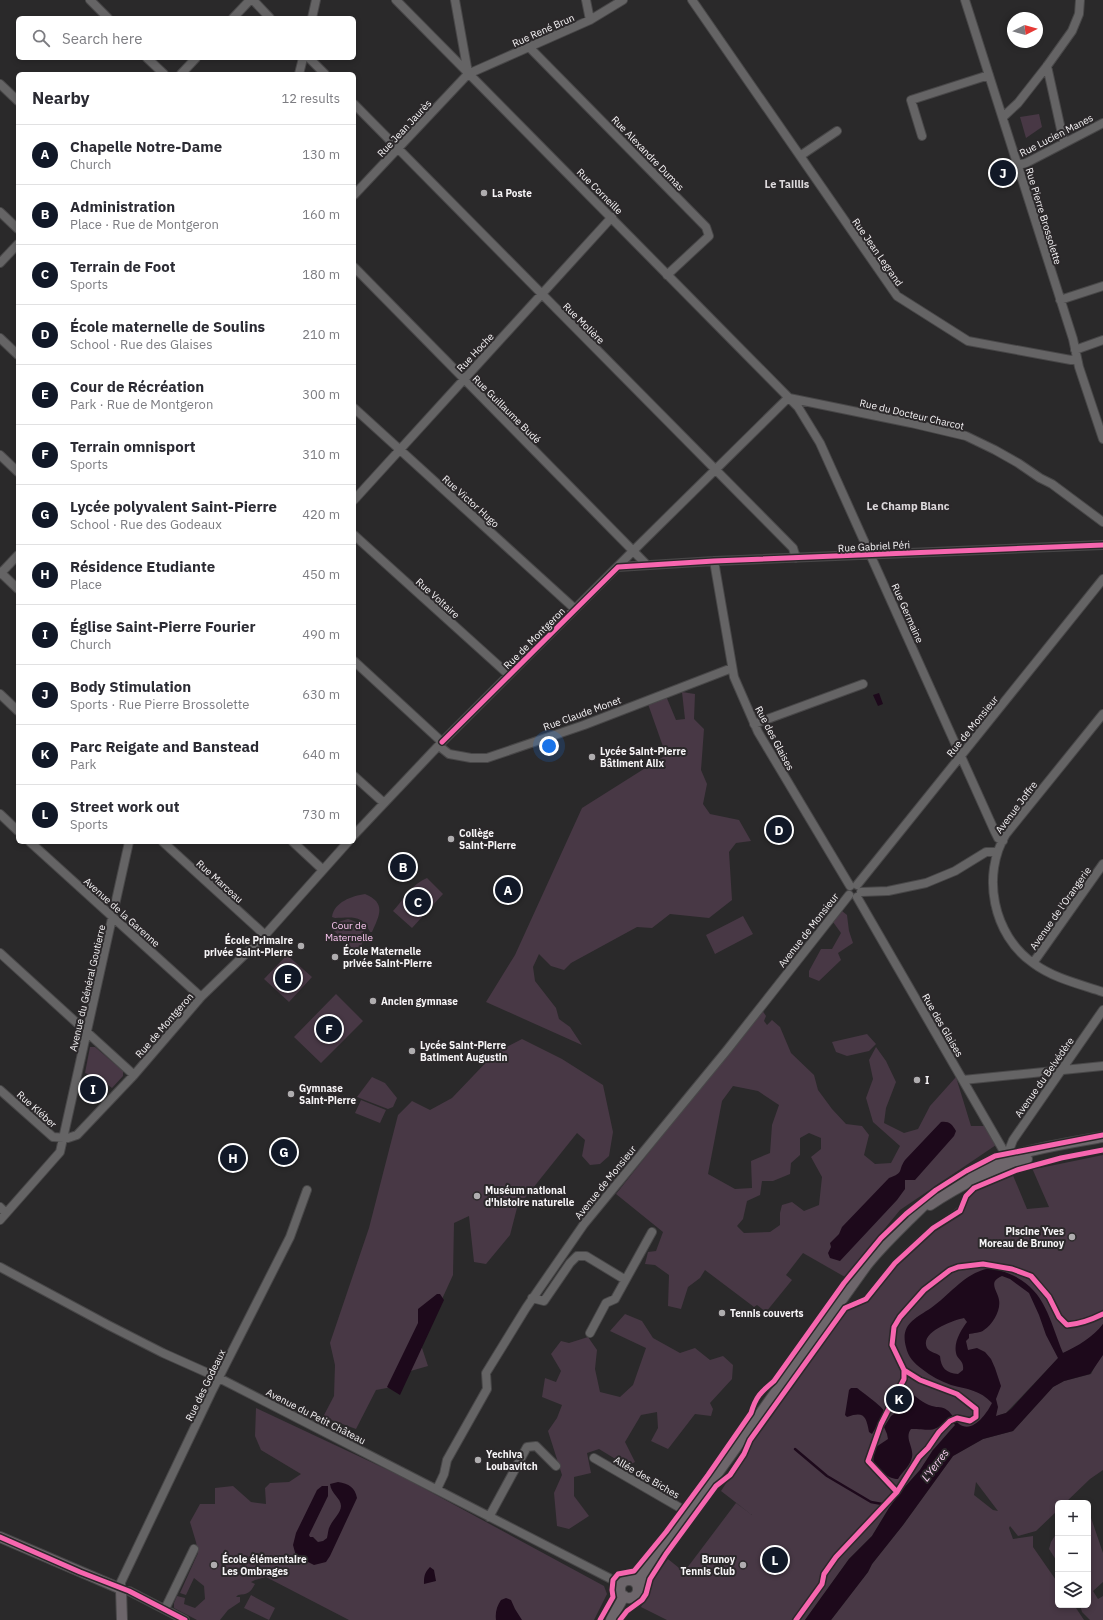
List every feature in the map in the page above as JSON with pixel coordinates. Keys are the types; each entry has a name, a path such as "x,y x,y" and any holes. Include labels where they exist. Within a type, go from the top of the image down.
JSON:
{"main road":[{"path":"611,1620 622,1591 624,1581 630,1580 641,1572 673,1534 728,1460 849,1287 883,1246 913,1216 1008,1161 1073,1142 1103,1137"},
{"path":"1008,1161 1103,1143"},
{"path":"622,1591 628,1598 637,1594 638,1589 673,1534"},
{"path":"0,1537 120,1589 122,1620"},
{"path":"630,1580 637,1584 638,1589"}],"street":[{"path":"90,0 106,16"},
{"path":"235,16 251,0 268,16"},
{"path":"312,16 316,0"},
{"name":"Rue Corneille","path":"396,0 612,217 788,398"},
{"path":"455,0 468,74"},
{"path":"586,0 590,20"},
{"name":"Rue René Brun","path":"468,74 590,20 623,0"},
{"name":"Rue Jean Legrand","path":"692,0 897,296 968,341 1071,360 1078,359"},
{"name":"Rue Pierre Brossolette","path":"965,0 1103,439"},
{"path":"1003,117 1018,103 1047,66 1072,30 1079,14 1080,0"},
{"name":"Rue Alexandre Dumas","path":"529,46 706,227 709,236 668,275"},
{"path":"149,60 162,72"},
{"path":"183,72 194,60"},
{"path":"300,72 302,60"},
{"path":"312,60 323,72"},
{"path":"1047,66 1064,143"},
{"name":"Rue Jean Jaurès","path":"356,193 468,74"},
{"path":"922,136 911,100 989,75"},
{"path":"0,84 16,99"},
{"name":"Rue Molière","path":"356,106 793,548 796,558"},
{"name":"Rue Lucien Manes","path":"1018,165 1026,163 1103,123"},
{"path":"800,156 837,130"},
{"path":"0,212 16,227"},
{"name":"Rue Hoche","path":"356,498 612,217"},
{"path":"0,263 16,246"},
{"name":"Rue Guillaume Budé","path":"356,269 647,565"},
{"path":"1060,300 1103,286"},
{"path":"0,338 16,353"},
{"path":"1075,350 1103,340"},
{"name":"Rue de Montgeron","path":"356,833 384,802 509,675 788,398"},
{"name":"Rue du Docteur Charcot","path":"788,398 966,436 995,450 1052,484 1103,522"},
{"name":"Rue Germaine","path":"788,398 798,407 815,434 995,832 998,838 1002,841"},
{"name":"Rue Victor Hugo","path":"356,410 575,609"},
{"path":"0,455 16,470"},
{"name":"Rue Voltaire","path":"356,537 509,675"},
{"name":"Rue Gabriel Péri","path":"647,565 1103,546"},
{"path":"16,557 0,573 16,587"},
{"name":"Rue des Glaises","path":"714,562 734,677 754,724 855,891 1008,1161"},
{"path":"618,567 647,565"},
{"name":"Rue de Monsieur","path":"855,891 1103,579"},
{"name":"Rue Claude Monet","path":"356,663 441,744 449,754 471,758 487,758 584,725 732,668"},
{"path":"754,724 863,684"},
{"path":"0,694 16,708"},
{"name":"Avenue Joffre","path":"1103,714 1002,841 997,852 993,884 997,911 1009,938 1024,957 1033,964 1050,973 1103,992"},
{"path":"356,778 384,802"},
{"path":"0,814 16,829"},
{"name":"Avenue de la Garenne","path":"32,844 201,997"},
{"name":"Avenue du Général Goutierre","path":"64,1138 129,844"},
{"name":"Rue Marceau","path":"165,844 265,935"},
{"path":"295,844 322,869"},
{"name":"Rue de Montgeron","path":"64,1138 72,1138 77,1135 134,1075 201,997 265,935 322,869 346,844"},
{"path":"855,891 888,890 926,883 955,871 986,852 997,852"},
{"name":"Avenue de l'Orangerie","path":"1033,964 1103,864"},
{"name":"Avenue de Monsieur","path":"437,1489 444,1474 447,1460 487,1390 486,1373 532,1298 584,1224 855,891"},
{"path":"0,953 134,1075"},
{"name":"Avenue du Belvédère","path":"1008,1161 1013,1140 1103,1010"},
{"path":"963,1080 1103,1066"},
{"name":"Rue Kléber","path":"0,1090 53,1137 64,1138"},
{"path":"0,1220 3,1210 57,1157 64,1138"},
{"name":"Rue des Godeaux","path":"120,1589 124,1574 219,1378 290,1237 307,1190"},
{"path":"590,1332 606,1303 615,1299 624,1279 652,1232"},
{"path":"532,1298 544,1301 570,1263 577,1256 586,1256 624,1279"},
{"name":"Avenue du Petit Château","path":"0,1267 149,1346 219,1378 594,1570 622,1591"},
{"path":"489,1517 527,1448 536,1446 556,1466"},
{"name":"Allée des Biches","path":"594,1458 689,1513"},
{"path":"165,1609 194,1549"},
{"path":"120,1589 129,1591 185,1620"}],"green space":[{"path":"1039,114 1042,127 1026,138 1020,117"},
{"path":"682,692 695,694 694,719 704,729 701,770 707,784 703,804 710,814 739,820 751,841 736,843 729,852 732,900 709,918 670,914 652,928 637,927 571,963 564,970 551,966 539,954 533,967 535,981 556,1008 559,1019 570,1027 582,1045 486,1002 515,955 582,808 666,755 648,704 666,696 676,720 685,719"},
{"path":"427,878 443,894 412,928 393,911 408,892 422,880"},
{"path":"365,894 376,901 379,906 379,915 372,932 370,932 363,922 356,918 332,917 336,907 344,901 355,896"},
{"path":"842,911 847,915 849,931 853,943 838,953 841,960 819,981 809,977 809,971 821,949 832,949 841,933 833,922"},
{"path":"743,916 753,934 715,954 706,935"},
{"name":"Cour de Maternelle","path":"348,919 358,923 364,935 364,939 360,947 353,952 351,950 352,948 333,930 334,927 341,921"},
{"path":"287,955 312,977 289,1002 264,979"},
{"path":"336,994 363,1021 321,1063 294,1037"},
{"path":"762,1010 766,1016 764,1021 767,1025 772,1020 780,1027 791,1053 814,1075 818,1090 832,1109 846,1124 862,1126 869,1135 864,1155 875,1164 891,1163 900,1146 873,1122 866,1098 873,1079 869,1060 876,1047 886,1061 896,1082 886,1108 884,1123 904,1133 918,1129 930,1106 956,1077 971,1126 986,1126 996,1145 900,1210 845,1277 803,1253 786,1275 792,1280 766,1312 757,1305 754,1307 705,1270 700,1278 688,1287 681,1309 668,1306 669,1275 655,1265 645,1264 648,1252 656,1251 663,1232 616,1194","holes":["733,1086 758,1091 779,1105 772,1125 770,1153 751,1161 752,1188 735,1189 708,1174 722,1101","809,1133 821,1138 821,1149 811,1157 822,1177 819,1205 804,1211 792,1202 782,1205 780,1225 770,1232 744,1233 737,1226 743,1219 747,1201 760,1195 762,1181 773,1181 790,1174 791,1163 800,1155 800,1138"]},
{"path":"867,1034 876,1044 869,1051 847,1056 836,1052 832,1042"},
{"path":"522,1039 562,1059 603,1085 613,1132 609,1156 600,1164 590,1165 582,1156 585,1140 577,1133 517,1208 510,1235 486,1264 474,1262 469,1216 454,1223 453,1275 421,1345 428,1366 407,1372 398,1386 376,1390 356,1429 323,1417 334,1396 335,1365 330,1343 369,1228 398,1115 412,1101 430,1110 452,1098 495,1053"},
{"path":"90,1047 95,1047 123,1071 123,1076 112,1088 103,1081 103,1077 99,1075 95,1077 85,1073"},
{"path":"372,1077 385,1083 397,1098 393,1107 388,1109 357,1097"},
{"path":"361,1100 386,1110 380,1123 355,1113"},
{"path":"1103,1155 1103,1324 1097,1333 1078,1346 1063,1353 1006,1413 999,1415 933,1450 920,1470 889,1508 872,1536 849,1559 805,1620 667,1620 641,1607 650,1584 668,1559 684,1572 736,1503 752,1515 721,1491 840,1307 862,1300 884,1271 901,1252 923,1232 959,1206 962,1196 1012,1173 1027,1209 1049,1207 1032,1168 1037,1164 1040,1168"},
{"path":"625,1314 642,1321 653,1338 680,1353 695,1348 710,1360 723,1356 733,1365 732,1379 710,1403 713,1409 711,1416 695,1414 668,1449 651,1441 658,1428 657,1412 641,1415 625,1442 635,1462 627,1466 599,1449 587,1453 591,1473 574,1477 574,1496 589,1516 569,1529 557,1526 554,1493 562,1475 548,1431 557,1418 562,1405 542,1397 545,1378 556,1382 561,1371 551,1354 561,1341 569,1343 588,1337 597,1350 595,1369 600,1392 620,1397 633,1385 646,1348 610,1331"},
{"path":"1103,1351 1103,1470 1090,1479 1068,1500 1055,1500 1055,1513 1036,1531 1018,1536 1010,1526 1009,1528 1013,1539 1033,1536 1033,1547 1055,1579 1055,1608 1076,1608 1084,1620 831,1620 953,1456 983,1439 1013,1431 1053,1387 1064,1381 1091,1374","holes":["976,1482 998,1511 993,1510 974,1495"]},
{"path":"256,1408 403,1477 604,1586 607,1594 594,1620 349,1620 266,1577 251,1582 255,1584 252,1589 246,1593 238,1595 236,1597 240,1597 240,1602 228,1610 220,1620 197,1620 174,1608 174,1603 177,1596 185,1598 184,1604 195,1608 205,1599 204,1586 194,1578 186,1595 180,1593 198,1553 190,1522 200,1504 215,1504 215,1488 233,1486 251,1502 266,1504 265,1488 270,1483 289,1482 301,1474 261,1450 255,1436"},
{"path":"1091,1518 1103,1553 1103,1582 1093,1591 1098,1599 1103,1596 1103,1620 1090,1620 1082,1612 1081,1608 1091,1608"},
{"path":"1055,1536 1055,1558 1049,1549"},
{"path":"251,1595 275,1608 269,1620 244,1608"}],"water":[{"path":"879,693 883,704 878,706 873,695"},
{"path":"941,1122 946,1122 952,1125 956,1131 954,1136 915,1180 905,1180 905,1189 897,1200 840,1261 830,1258 828,1253 831,1247 830,1243 839,1234 842,1227 889,1178 899,1173 905,1160"},
{"name":"L'Yerres","path":"991,1268 1008,1273 1022,1280 1032,1289 1046,1310 1063,1353 1085,1341 1103,1324 1103,1355 1090,1374 1064,1381 1053,1387 1013,1431 983,1439 953,1456 831,1620 805,1620 849,1559 872,1536 889,1508 903,1489 920,1470 933,1450 955,1425 950,1419 935,1429 911,1429 908,1436 912,1450 910,1463 898,1479 891,1478 884,1474 874,1463 874,1453 876,1447 888,1439 884,1427 891,1416 900,1410 899,1403 906,1391 909,1391 929,1405 945,1409 959,1424 964,1426 969,1426 979,1421 987,1412 992,1403 983,1395 968,1389 951,1385 925,1372 910,1357 907,1351 905,1339 907,1328 914,1319 931,1308 959,1284 973,1274","holes":["1002,1276 1010,1279 1029,1293 1046,1335 1058,1358 1011,1409 1006,1413 996,1416 998,1407 996,1399 1001,1386 995,1368 991,1359 985,1352 977,1348 968,1350 966,1341 969,1338 969,1334 983,1331 996,1316 999,1304 994,1284 995,1281","964,1318 967,1322 956,1342 957,1356 963,1367 963,1370 958,1374 947,1371 943,1367 940,1356 928,1349 926,1342 928,1337 939,1328 953,1321"]},
{"path":"437,1294 440,1294 444,1300 400,1395 387,1387 418,1323 418,1309"},
{"path":"851,1388 857,1388 884,1411 872,1434 869,1432 867,1422 863,1416 853,1415 847,1417 845,1415 849,1390"},
{"path":"338,1482 351,1487 355,1491 357,1498 330,1556 326,1562 314,1565 296,1556 293,1545 296,1533 317,1490 322,1486 328,1486 328,1496 309,1535 318,1542 327,1538 329,1527 341,1509 341,1503 332,1491 330,1484"},
{"path":"430,1567 434,1570 436,1581 424,1584 425,1575"},
{"path":"506,1598 511,1600 522,1620 496,1620 498,1605 501,1600"}],"waterway":[{"path":"795,1449 827,1476 871,1502 882,1504"}],"cycle path":[{"path":"442,742 618,567 714,561 1103,545"},
{"path":"600,1620 613,1597 613,1580 618,1574 634,1571 666,1532 751,1413 755,1402 760,1395 774,1381 844,1283 881,1238 906,1214 936,1190 966,1171 995,1156 1103,1135"},
{"path":"620,1620 627,1611 642,1600 646,1594 650,1579 666,1554 716,1486 730,1475 744,1454 750,1440 845,1308 866,1299 895,1263 933,1228 960,1211 966,1196 974,1188 1017,1170 1061,1158 1103,1150"},
{"path":"897,1492 868,1461 881,1424 904,1379 904,1370 892,1345 894,1327 900,1317 924,1290 950,1270 958,1267 983,1264 1012,1269 1031,1276 1049,1297 1059,1317 1067,1325 1077,1324 1103,1314"},
{"path":"796,1620 822,1584 824,1574 836,1557 897,1492 919,1457 928,1448 939,1432 950,1421 957,1418 970,1421 976,1417 976,1409 957,1394 920,1380 904,1370"},
{"path":"0,1537 80,1572 129,1591 185,1620"}],"place":[{"name":"Body Stimulation","path":"1003,173"},
{"name":"La Poste","path":"484,193"},
{"name":"Lycée Saint-Pierre Bâtiment Alix","path":"592,757"},
{"name":"École maternelle de Soulins","path":"779,830"},
{"name":"Collège Saint-Pierre","path":"451,839"},
{"name":"Administration","path":"403,867"},
{"name":"Chapelle Notre-Dame","path":"508,890"},
{"name":"Terrain de Foot","path":"418,902"},
{"name":"École Primaire privée Saint-Pierre","path":"301,946"},
{"name":"École Maternelle privée Saint-Pierre","path":"335,957"},
{"name":"Cour de Récréation","path":"288,978"},
{"name":"Ancien gymnase","path":"373,1001"},
{"name":"Terrain omnisport","path":"329,1029"},
{"name":"Lycée Saint-Pierre Batiment Augustin","path":"412,1051"},
{"name":"I","path":"917,1080"},
{"name":"Église Saint-Pierre Fourier","path":"93,1089"},
{"name":"Gymnase Saint-Pierre","path":"291,1094"},
{"name":"Lycée polyvalent Saint-Pierre","path":"284,1152"},
{"name":"Résidence Etudiante","path":"233,1158"},
{"name":"Muséum national d'histoire naturelle","path":"477,1196"},
{"name":"Piscine Yves Moreau de Brunoy","path":"1072,1237"},
{"name":"Tennis couverts","path":"722,1313"},
{"name":"Parc Reigate and Banstead","path":"899,1399"},
{"name":"Yechiva Loubavitch","path":"478,1460"},
{"name":"Street work out","path":"775,1560"},
{"name":"École élémentaire Les Ombrages","path":"214,1565"},
{"name":"Brunoy Tennis Club","path":"743,1565"}],"district":[{"name":"Le Taillis","path":"787,184"},
{"name":"Le Champ Blanc","path":"908,506"}]}
